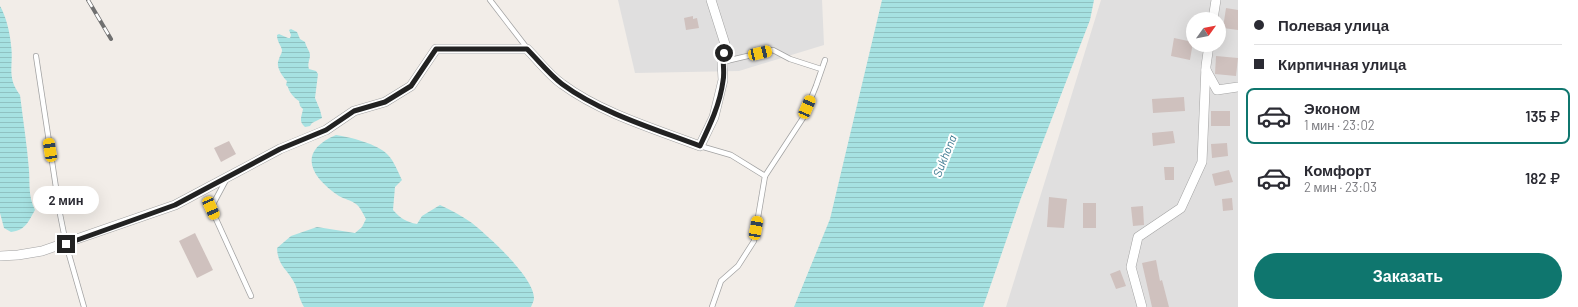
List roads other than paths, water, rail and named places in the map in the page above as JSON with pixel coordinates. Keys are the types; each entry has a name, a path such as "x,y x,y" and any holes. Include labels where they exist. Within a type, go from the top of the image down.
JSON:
{"street":[{"path":"0,256 30,253 66,244 175,205 280,149 326,130 354,111 385,102 411,86 436,49 527,49 561,83 588,100 628,118 700,146 716,110 724,80 722,62 725,44 711,0"},
{"path":"1214,12 1216,0"},
{"path":"1142,307 1131,267 1138,237 1181,208 1202,162 1208,52"},
{"path":"1206,69 1217,90 1238,87"}],"lane":[{"path":"490,0 527,49"},
{"path":"722,62 773,50 790,59 821,69"},
{"path":"36,56 66,244 84,307"},
{"path":"712,307 721,281 738,266 754,241 765,176 803,118 816,86 824,60"},
{"path":"700,146 731,155 765,176"},
{"path":"226,179 211,208 251,296"}],"water":[{"name":"Sukhona","path":"882,0 1094,0 1090,20 1021,198 983,307 794,307 830,219"},
{"path":"0,6 10,35 12,52 11,71 13,82 20,95 28,161 30,195 35,210 28,222 23,227 11,232 4,228 0,213"},
{"path":"291,29 297,32 300,39 305,42 310,53 308,65 309,69 316,71 318,74 315,98 322,118 312,123 310,126 305,127 301,121 303,109 300,106 299,101 289,91 286,85 287,81 278,68 278,62 282,50 277,35 279,34 290,38 291,35 289,30"},
{"path":"336,135 371,144 390,157 402,180 395,187 393,210 404,219 417,224 422,216 440,205 464,218 479,229 499,247 519,268 527,279 532,289 534,298 531,307 304,307 295,284 281,264 277,248 291,236 317,227 355,233 362,227 366,219 361,209 356,204 339,196 321,181 315,173 312,165 312,157 316,149 323,142"}],"railway":[{"path":"88,0 111,39"}]}
